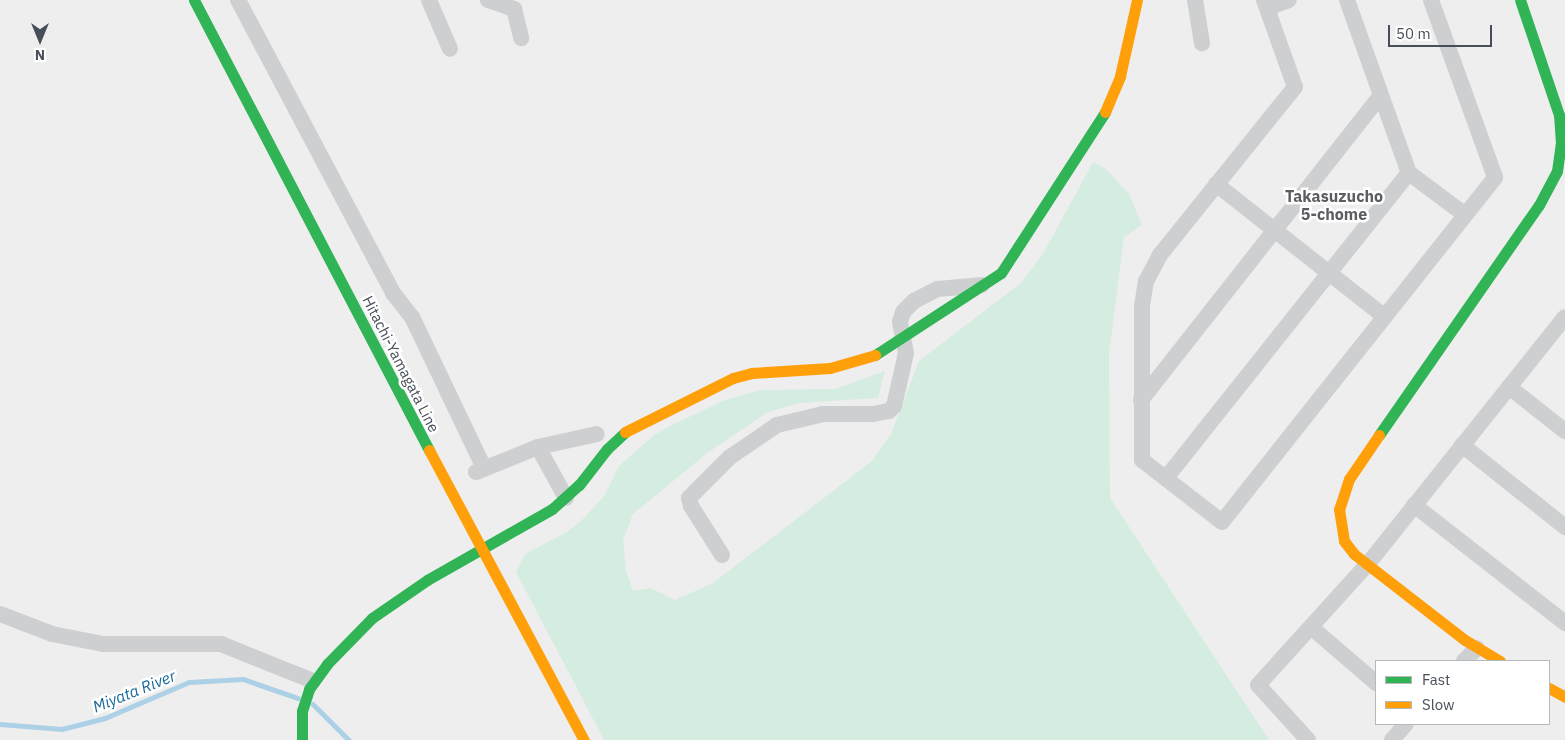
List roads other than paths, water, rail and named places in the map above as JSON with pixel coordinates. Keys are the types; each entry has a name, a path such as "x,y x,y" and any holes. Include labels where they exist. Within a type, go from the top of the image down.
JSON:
{"street":[{"name":"Hitachi-Yamagata Line","path":"194,0 481,550 584,740"},
{"path":"238,0 393,293 412,317 480,470 538,447 597,434"},
{"path":"429,0 450,49"},
{"path":"488,0 514,10 521,38"},
{"path":"302,740 302,711 311,685 372,618 400,597 530,524 566,498 630,428 716,384 752,373 830,368 857,362 904,338 1001,273 1016,255 1106,111 1120,76 1137,0"},
{"path":"1195,0 1202,43"},
{"path":"1289,0 1265,4 1295,87 1160,255 1146,282 1142,305 1142,460 1222,522 1494,177 1431,0"},
{"path":"1347,0 1409,173 1464,214"},
{"path":"1498,660 1477,648 1367,565 1344,541 1339,509 1349,479 1539,205 1557,171 1561,143 1560,114 1520,0"},
{"path":"1141,400 1381,95"},
{"path":"1166,478 1409,173"},
{"path":"1216,184 1384,316"},
{"path":"722,555 691,506 690,498 730,457 777,425 823,414 872,414 889,411 894,406 906,353 900,322 903,312 914,301 938,289 967,284 983,285"},
{"path":"1308,740 1258,685 1367,565 1509,387 1562,326"},
{"path":"1509,387 1565,431"},
{"path":"1462,445 1565,527"},
{"path":"538,447 566,498"},
{"path":"1414,506 1565,623"},
{"path":"0,614 52,634 103,644 221,644 311,685"},
{"path":"1311,626 1375,682"},
{"path":"1465,660 1477,648"},
{"path":"1550,689 1565,697"},
{"path":"1392,740 1405,725"}],"waterway":[{"name":"Miyata River","path":"0,724 62,729 105,718 189,682 243,679 298,698"},
{"name":"Miyata River","path":"313,704 349,740"}],"district":[{"name":"Takasuzucho 5-chome","path":"1334,205"}]}
